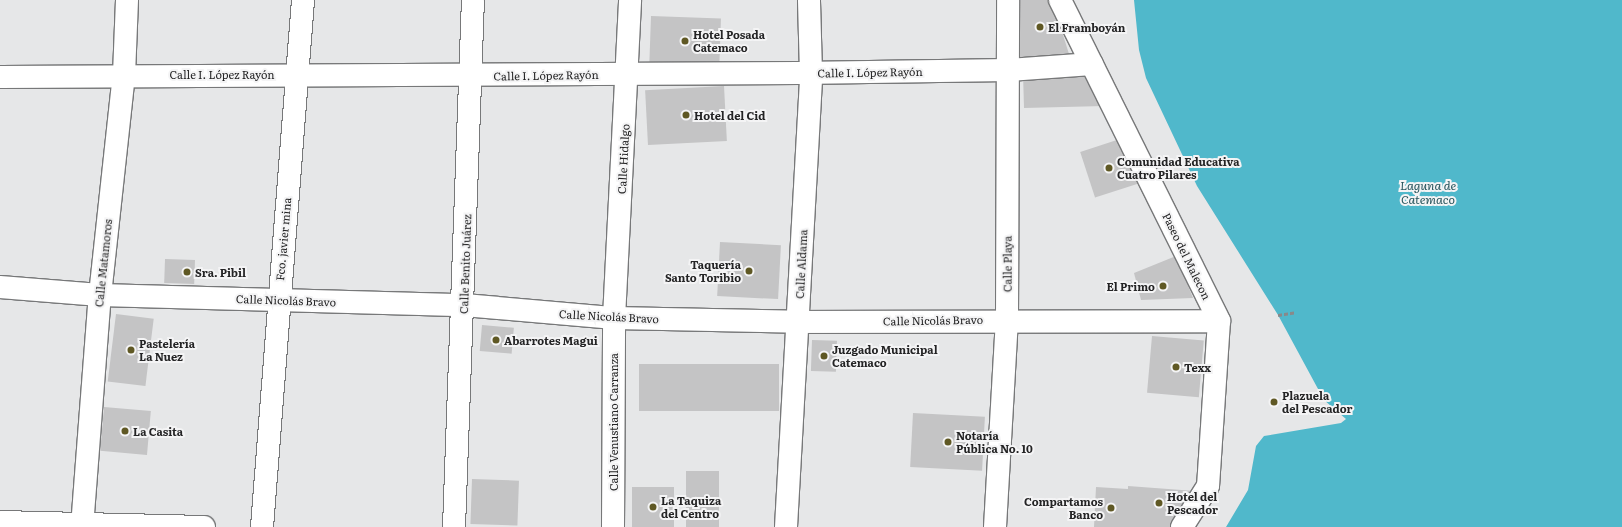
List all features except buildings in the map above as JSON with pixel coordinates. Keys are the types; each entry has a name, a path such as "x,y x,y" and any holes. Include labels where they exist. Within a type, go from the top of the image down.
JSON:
{"street":[{"name":"Calle Matamoros","path":"82,526 100,295 124,75 127,0"},
{"name":"Fco. javier mina","path":"262,527 278,299 303,0"},
{"name":"Calle Benito Juárez","path":"454,527 464,305 473,0"},
{"name":"Calle Hidalgo","path":"614,318 630,0"},
{"name":"Calle Aldama","path":"786,527 811,73 809,0"},
{"name":"Calle Playa","path":"995,527 1007,319 1009,70 1008,0"},
{"name":"Paseo del Malecon","path":"1060,0 1219,321"},
{"name":"Calle I. López Rayón","path":"0,77 298,74 470,77 627,73 811,73 1009,70 1092,64"},
{"name":"Calle Nicolás Bravo","path":"0,288 100,295 464,305 614,318 798,322 1007,319 1219,321"},
{"name":"Calle Venustiano Carranza","path":"612,527 614,318"},
{"path":"1182,527 1208,486 1219,321"},
{"path":"0,522 82,526 204,527"}],"path":[{"path":"1278,315 1296,312"}],"water":[{"name":"Laguna de Catemaco","path":"1134,0 1622,0 1622,527 1226,527 1248,490 1256,446 1264,436 1341,423 1346,419 1324,400 1278,315 1197,186 1146,78 1139,50"}],"place":[{"name":"El Framboyán","path":"1040,27"},
{"name":"Hotel Posada Catemaco","path":"685,41"},
{"name":"Hotel del Cid","path":"686,115"},
{"name":"Comunidad Educativa Cuatro Pilares","path":"1109,168"},
{"name":"Taquería Santo Toribio","path":"749,271"},
{"name":"Sra. Pibil","path":"187,272"},
{"name":"El Primo","path":"1163,286"},
{"name":"Abarrotes Magui","path":"496,340"},
{"name":"Pastelería La Nuez","path":"131,350"},
{"name":"Juzgado Municipal Catemaco","path":"824,356"},
{"name":"Texx","path":"1176,367"},
{"name":"Plazuela del Pescador","path":"1274,402"},
{"name":"La Casita","path":"125,431"},
{"name":"Notaría Pública No. 10","path":"948,442"},
{"name":"Hotel del Pescador","path":"1159,503"},
{"name":"La Taquiza del Centro","path":"653,507"},
{"name":"Compartamos Banco","path":"1111,508"}]}
